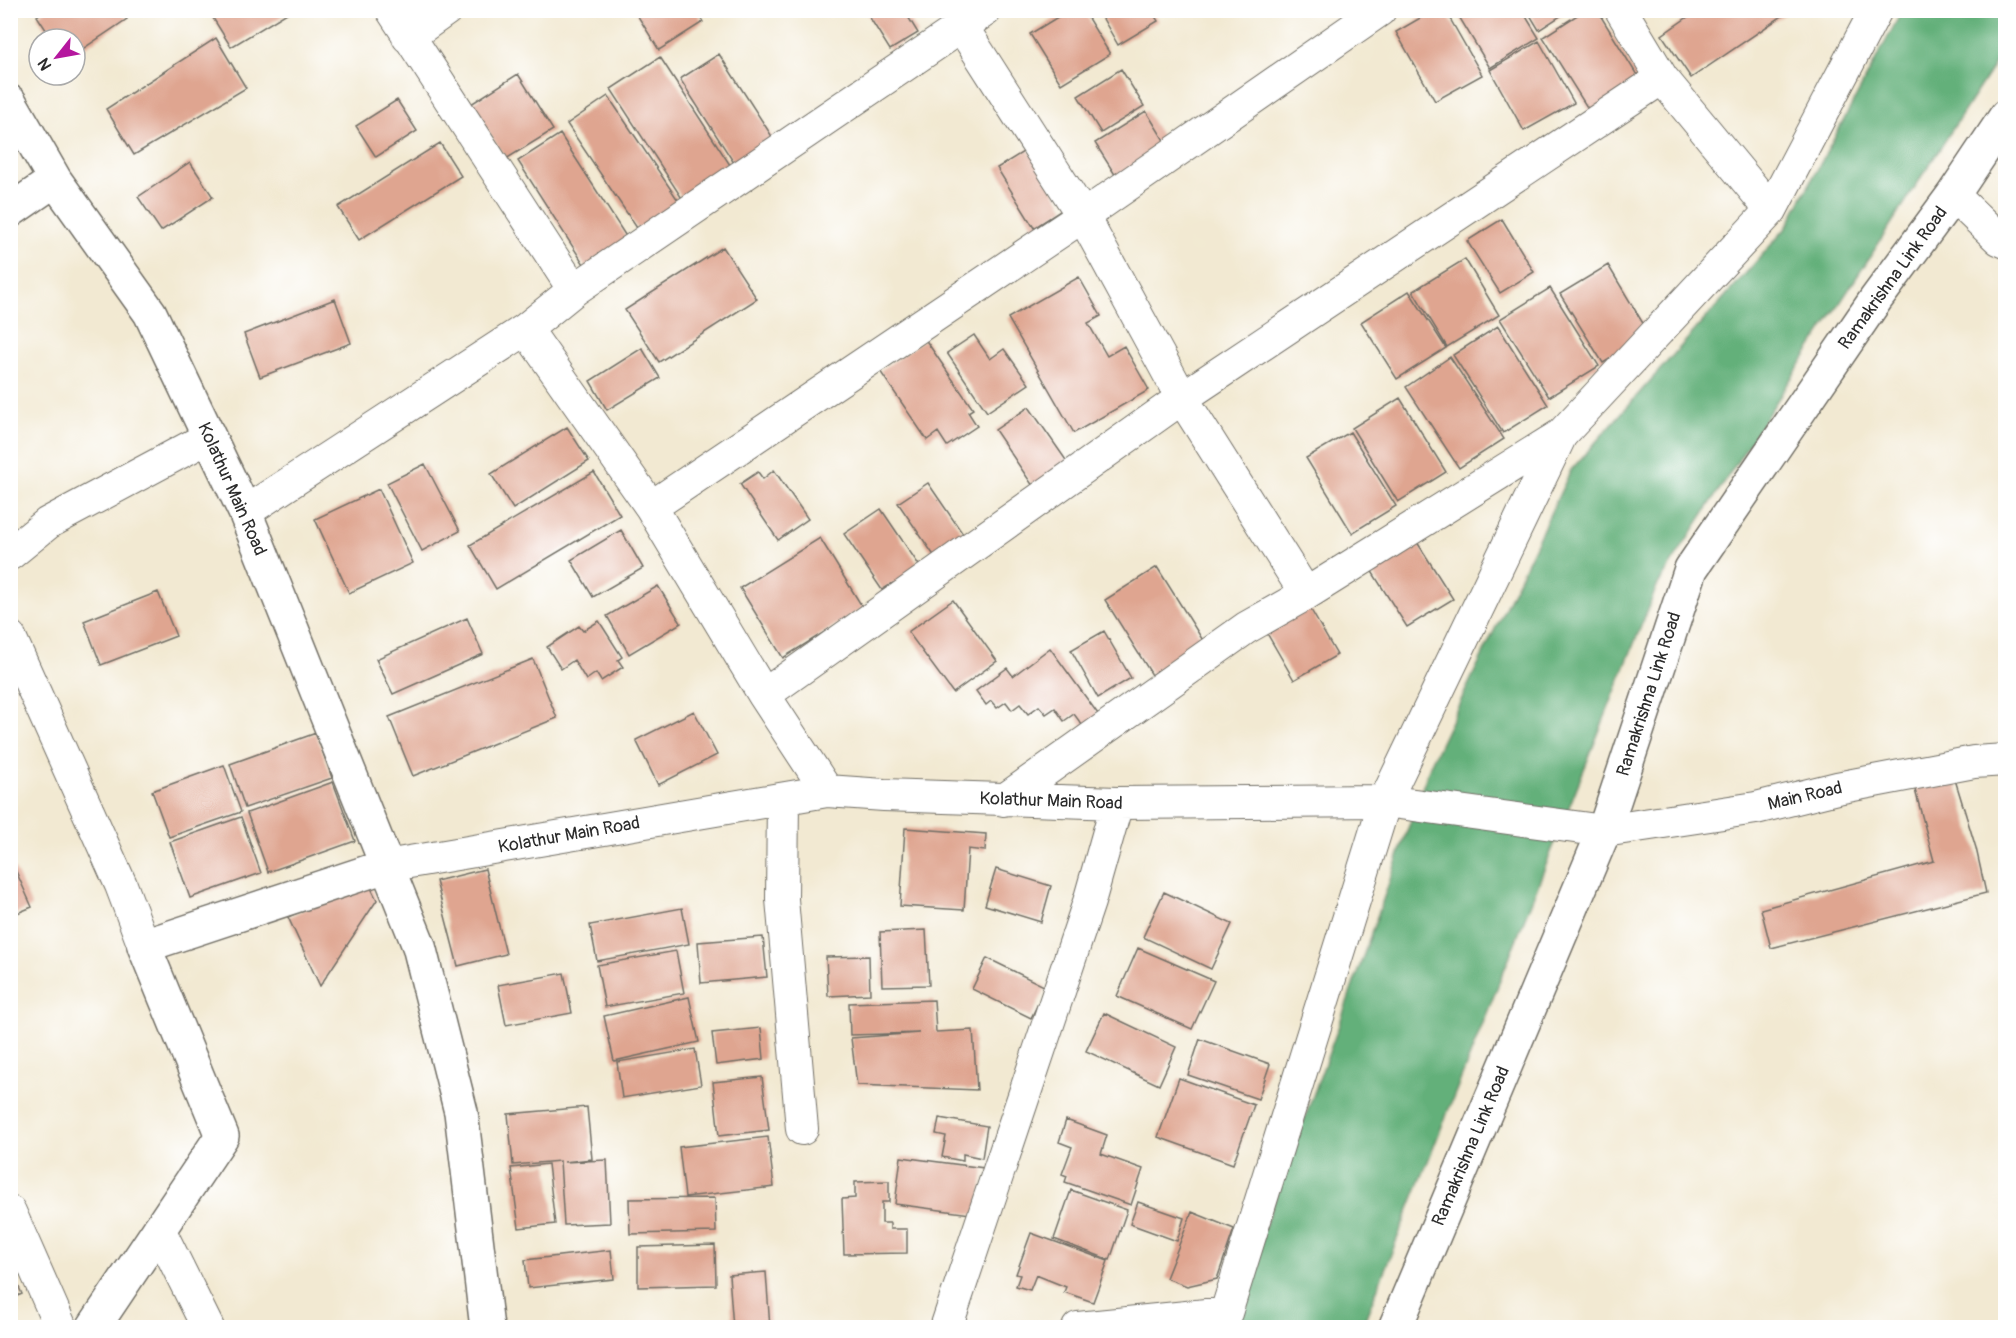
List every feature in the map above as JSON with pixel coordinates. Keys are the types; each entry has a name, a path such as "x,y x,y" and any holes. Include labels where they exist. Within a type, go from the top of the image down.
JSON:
{"street":[{"path":"392,10 574,290"},
{"path":"408,37 446,10"},
{"path":"651,507 1083,216 1380,10"},
{"path":"1621,10 1662,78 1771,210"},
{"path":"1004,800 1246,628 1306,594 1561,435 1771,210 1875,10"},
{"path":"245,512 526,329 574,290 974,19 1182,398 1306,594"},
{"path":"764,695 1182,398 1662,78"},
{"name":"Kolathur Main Road","path":"10,102 55,180 150,313 245,512 386,866 827,791 1117,803 1385,801 1604,831"},
{"name":"Ramakrishna Link Road","path":"1395,1328 1604,831 1691,569 1876,299 1953,195 2006,116"},
{"path":"10,211 55,180"},
{"path":"1953,195 1999,239 2006,242"},
{"path":"526,329 651,507 764,695 827,791"},
{"path":"1078,1328 1222,1320 1385,801 1561,435"},
{"path":"10,554 48,524 209,437"},
{"path":"10,637 121,885 222,1136 93,1328"},
{"name":"Main Road","path":"1604,831 1756,808 1849,786 1974,762 2006,760"},
{"path":"783,798 782,899 802,1129"},
{"path":"946,1328 1085,912 1117,803"},
{"path":"144,946 386,866 419,946 461,1112 487,1328"},
{"path":"10,1212 61,1328"},
{"path":"159,1230 208,1328"}],"green space":[{"path":"1902,11 2005,11 2005,48 1657,586 1362,1327 1227,1328 1338,1028 1431,763 1571,470 1786,228"}],"building":[{"path":"45,10 121,10 127,19 87,46 87,27 44,27 37,16"},
{"path":"208,10 292,10 231,47"},
{"path":"634,10 696,10 703,22 659,50"},
{"path":"865,10 904,10 918,33 890,50"},
{"path":"1069,10 1083,10 1110,54 1061,84 1030,34"},
{"path":"1098,10 1151,10 1158,21 1118,45"},
{"path":"1434,10 1445,10 1482,75 1435,101 1396,32"},
{"path":"1455,10 1522,10 1539,38 1490,68"},
{"path":"1527,10 1570,10 1539,30"},
{"path":"1585,10 1597,10 1640,80 1590,112 1543,37"},
{"path":"1698,10 1791,10 1691,78 1662,35"},
{"path":"216,38 246,88 134,155 106,109"},
{"path":"1539,41 1574,103 1524,131 1490,70"},
{"path":"719,54 773,138 734,163 680,79"},
{"path":"660,57 732,168 683,200 611,89"},
{"path":"1121,69 1144,106 1101,133 1078,96"},
{"path":"518,74 553,130 506,159 471,104"},
{"path":"608,96 682,206 641,234 567,124"},
{"path":"397,100 417,131 376,157 356,126"},
{"path":"1146,111 1170,150 1119,181 1095,143"},
{"path":"560,134 629,241 587,269 518,161"},
{"path":"440,143 461,176 359,240 338,207"},
{"path":"1028,149 1065,208 1034,228 997,168"},
{"path":"190,162 213,197 161,231 138,197"},
{"path":"1502,219 1534,272 1500,293 1467,241"},
{"path":"723,247 757,299 659,362 625,310"},
{"path":"1465,259 1499,315 1447,347 1413,291"},
{"path":"1608,265 1650,335 1603,363 1560,294"},
{"path":"1079,277 1101,316 1088,323 1107,356 1124,346 1149,390 1074,433 1008,318"},
{"path":"1550,288 1599,366 1549,397 1500,319"},
{"path":"1409,291 1446,348 1397,379 1361,322"},
{"path":"335,299 351,343 260,377 244,334"},
{"path":"1498,326 1548,405 1503,433 1453,355"},
{"path":"974,335 990,359 1004,349 1029,384 987,412 947,353"},
{"path":"925,339 973,409 968,412 977,426 947,446 938,432 927,440 880,371"},
{"path":"642,348 660,378 607,410 590,381"},
{"path":"1450,357 1504,439 1459,468 1406,387"},
{"path":"1400,398 1446,472 1398,502 1352,428"},
{"path":"1029,407 1068,463 1033,486 995,430"},
{"path":"567,427 589,461 513,509 491,474"},
{"path":"1350,432 1396,506 1352,533 1306,458"},
{"path":"425,464 460,531 422,551 387,483"},
{"path":"774,470 808,519 778,540 740,484 758,472 763,479"},
{"path":"594,472 620,515 496,589 470,545"},
{"path":"928,483 965,537 935,557 898,503"},
{"path":"379,489 413,563 349,593 315,519"},
{"path":"881,509 923,571 897,588 893,583 882,590 844,534"},
{"path":"621,530 643,568 593,597 571,560"},
{"path":"820,538 863,608 783,658 740,588"},
{"path":"1417,542 1453,599 1407,627 1371,570"},
{"path":"1157,567 1204,642 1152,675 1105,600"},
{"path":"658,586 681,623 629,654 607,616"},
{"path":"158,592 176,636 101,665 84,621"},
{"path":"953,600 997,661 953,693 908,632"},
{"path":"1307,603 1337,655 1294,680 1264,628"},
{"path":"467,618 483,654 393,694 376,659"},
{"path":"599,621 622,657 618,660 623,667 601,681 596,673 586,680 574,660 561,669 547,647 579,626 583,631"},
{"path":"1104,631 1131,678 1098,698 1071,650"},
{"path":"1050,648 1101,718 1085,729 1074,714 1064,721 1055,708 1046,714 1039,706 1028,714 1020,704 1012,710 1006,702 997,708 991,701 986,705 976,691 1007,668 1013,676"},
{"path":"533,659 557,718 413,776 389,717"},
{"path":"694,711 717,755 658,785 636,740"},
{"path":"316,733 332,778 245,808 230,764"},
{"path":"224,765 241,812 169,837 152,791"},
{"path":"1953,773 1976,848 1986,893 1771,948 1761,909 1934,861 1914,786"},
{"path":"333,782 355,841 268,872 247,813"},
{"path":"241,817 261,873 190,898 170,842"},
{"path":"905,828 986,834 985,851 968,849 964,910 900,906"},
{"path":"15,869 32,907 10,916 10,871"},
{"path":"485,869 506,954 458,966 436,881"},
{"path":"996,869 1051,886 1041,922 985,905"},
{"path":"367,880 377,900 320,986 288,917"},
{"path":"1164,892 1232,924 1211,969 1143,937"},
{"path":"682,908 689,944 597,961 590,925"},
{"path":"926,930 929,985 882,986 880,932"},
{"path":"763,937 767,977 701,983 698,942"},
{"path":"1138,948 1214,981 1192,1029 1117,996"},
{"path":"676,951 684,993 605,1007 597,965"},
{"path":"869,956 870,994 828,996 826,957"},
{"path":"987,958 1046,987 1031,1018 972,989"},
{"path":"564,973 572,1013 506,1025 498,985"},
{"path":"689,997 699,1042 614,1061 604,1016"},
{"path":"934,1000 936,1032 973,1030 977,1090 857,1085 851,1038 919,1033 850,1035 849,1003"},
{"path":"1104,1013 1176,1047 1159,1085 1086,1051"},
{"path":"761,1028 764,1059 716,1065 712,1033"},
{"path":"1200,1039 1270,1064 1258,1099 1188,1075"},
{"path":"695,1049 701,1085 622,1098 617,1062"},
{"path":"762,1077 769,1130 719,1136 713,1082"},
{"path":"1179,1078 1254,1105 1233,1164 1158,1137"},
{"path":"587,1107 592,1159 564,1162 607,1160 610,1223 564,1225 560,1161 513,1165 508,1114"},
{"path":"939,1118 987,1126 982,1158 963,1154 963,1161 942,1157 946,1136 936,1134"},
{"path":"1066,1120 1107,1135 1101,1154 1143,1169 1131,1205 1065,1182 1067,1176 1062,1174 1072,1147 1059,1142"},
{"path":"768,1137 774,1187 685,1197 679,1147"},
{"path":"901,1157 984,1168 978,1215 895,1204"},
{"path":"548,1164 555,1224 519,1228 511,1168"},
{"path":"889,1181 889,1202 882,1202 882,1223 890,1223 890,1229 907,1229 907,1253 844,1254 842,1199 855,1198 855,1182"},
{"path":"1071,1190 1127,1210 1110,1260 1054,1239"},
{"path":"715,1198 716,1232 630,1234 629,1199"},
{"path":"1138,1202 1184,1218 1177,1241 1130,1224"},
{"path":"1192,1212 1234,1229 1217,1279 1187,1286 1166,1278"},
{"path":"1031,1233 1108,1261 1093,1302 1064,1292 1066,1287 1036,1275 1030,1290 1016,1286 1020,1275 1016,1274"},
{"path":"715,1245 716,1285 638,1287 638,1247"},
{"path":"611,1250 614,1279 528,1288 525,1260"},
{"path":"10,1267 22,1294 10,1299"},
{"path":"766,1272 770,1328 733,1328 729,1275"}]}
